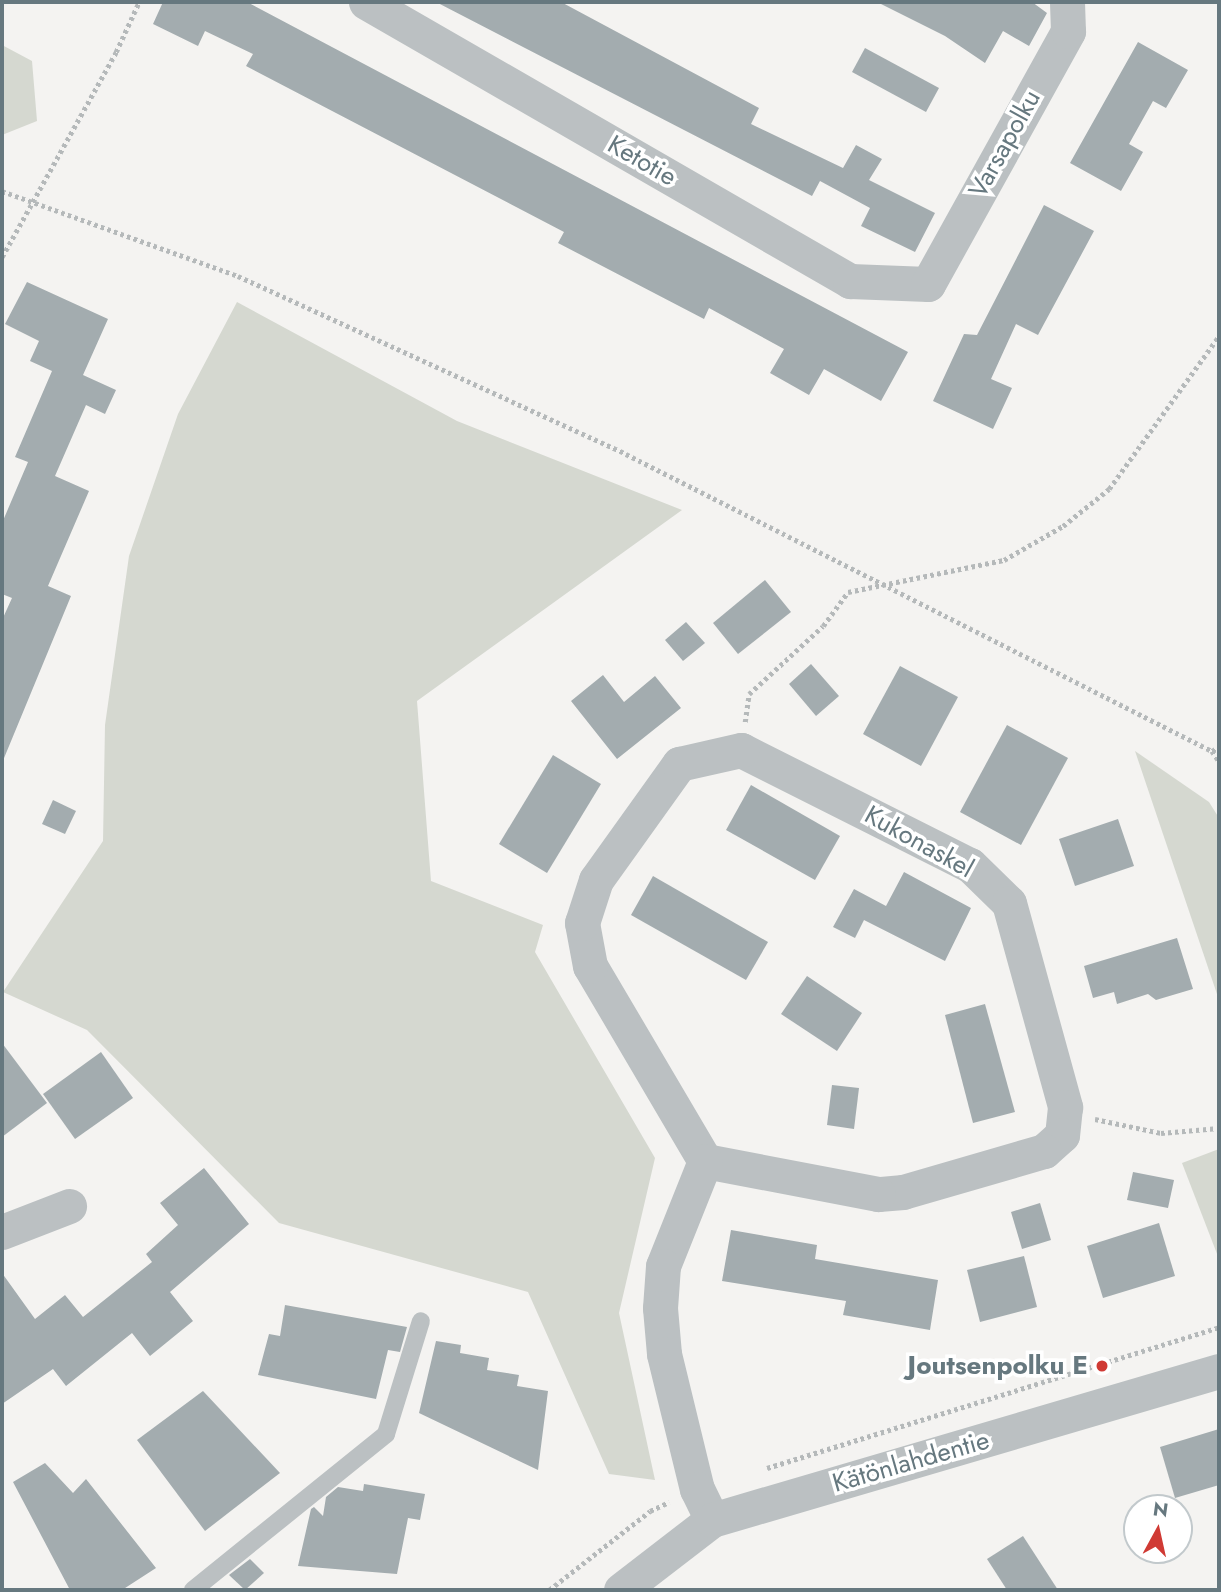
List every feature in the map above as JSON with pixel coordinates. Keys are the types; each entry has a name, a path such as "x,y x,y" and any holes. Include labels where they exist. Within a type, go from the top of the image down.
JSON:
{"street":[{"name":"Ketotie","path":"366,2 850,281 928,284"},
{"name":"Varsapolku","path":"928,284 1068,31 1067,2"},
{"name":"Kukonaskel","path":"705,1161 878,1194 903,1192 1044,1151 1062,1135 1065,1107 1009,903 970,865 741,750"},
{"path":"712,1520 697,1489 664,1354 660,1308 663,1266 705,1161 590,966 582,923 596,880 679,764 741,750"},
{"path":"2,1232 69,1206"},
{"name":"Kätönlahdentie","path":"621,1590 712,1520 1219,1371"}],"lane":[{"path":"193,1590 386,1434 421,1321"}],"path":[{"path":"2,257 35,202 139,2"},
{"path":"2,191 238,276 719,497 878,583 1212,751 1219,761"},
{"path":"741,750 749,694 823,626 848,592 878,583 1004,560 1063,526 1109,489 1219,336"},
{"path":"1212,751 1219,747"},
{"path":"1065,1107 1109,1125 1161,1133 1219,1128"},
{"path":"1217,1328 1219,1337"}],"shaded area":[{"path":"2,45 32,61 37,121 2,135"},
{"path":"237,302 457,421 682,510 417,701 431,881 543,925 535,952 655,1158 619,1313 655,1480 609,1474 528,1292 279,1223 87,1030 3,992 103,841 105,725 129,556 178,414"},
{"path":"1135,751 1209,802 1219,818 1219,1000"},
{"path":"1219,1149 1219,1259 1182,1163"}],"building":[{"path":"163,2 247,2 908,352 881,401 824,369 809,395 770,373 784,349 709,308 704,319 558,243 564,232 246,66 253,54 205,31 198,46 153,24"},
{"path":"436,2 561,2 759,108 751,124 843,168 856,145 882,159 869,180 935,213 915,252 861,226 870,208 820,181 812,196"},
{"path":"877,2 1032,2 1047,13 1029,46 1003,31 985,63 945,36"},
{"path":"1138,42 1188,70 1166,108 1153,101 1129,144 1143,152 1121,191 1070,163"},
{"path":"865,48 939,88 926,112 852,72"},
{"path":"1044,205 1094,231 1038,335 1016,324 991,379 1012,388 993,429 933,401 964,334 977,335"},
{"path":"27,282 108,319 83,375 116,390 105,414 86,405 55,476 89,491 48,586 71,596 2,763 2,620 12,598 2,594 2,523 28,462 15,457 52,371 30,361 39,341 5,324"},
{"path":"765,580 791,612 738,654 713,623"},
{"path":"686,622 705,643 683,661 665,640"},
{"path":"811,664 839,696 816,716 789,684"},
{"path":"900,666 958,697 921,766 863,734"},
{"path":"603,675 624,702 655,676 681,708 617,759 571,701"},
{"path":"1007,725 1068,758 1021,845 960,812"},
{"path":"553,755 601,784 547,873 499,844"},
{"path":"751,785 840,836 815,880 726,830"},
{"path":"53,800 76,811 65,834 42,824"},
{"path":"1118,819 1134,866 1075,886 1059,839"},
{"path":"904,872 971,908 945,961 864,920 855,938 833,927 854,889 886,906"},
{"path":"653,876 768,942 746,980 631,915"},
{"path":"1177,938 1193,989 1156,1000 1148,994 1117,1004 1114,992 1093,998 1084,966"},
{"path":"807,976 862,1013 837,1051 781,1014"},
{"path":"985,1004 1015,1112 973,1123 945,1015"},
{"path":"2,1043 47,1103 2,1137"},
{"path":"101,1052 133,1098 75,1139 43,1094"},
{"path":"832,1085 859,1088 854,1129 827,1125"},
{"path":"204,1168 249,1224 170,1292 193,1321 150,1356 132,1333 66,1386 53,1369 2,1404 2,1273 35,1319 65,1295 83,1317 152,1262 146,1254 178,1225 160,1203"},
{"path":"1133,1172 1174,1180 1168,1208 1127,1200"},
{"path":"1040,1203 1051,1240 1022,1249 1011,1212"},
{"path":"1159,1223 1175,1276 1103,1298 1087,1246"},
{"path":"731,1230 817,1245 815,1259 938,1280 930,1330 843,1315 846,1301 722,1281"},
{"path":"1024,1256 1037,1307 980,1322 967,1270"},
{"path":"285,1305 407,1327 400,1352 388,1350 376,1399 258,1375 269,1334 280,1336"},
{"path":"436,1341 461,1345 460,1353 489,1358 487,1370 519,1375 517,1386 548,1391 538,1470 419,1413"},
{"path":"203,1391 280,1473 205,1531 137,1440"},
{"path":"1219,1429 1219,1485 1189,1494 1174,1494 1160,1447"},
{"path":"45,1463 73,1493 86,1479 156,1568 122,1590 70,1590 13,1482"},
{"path":"364,1484 425,1494 420,1520 408,1518 397,1574 298,1566 311,1509 314,1507 323,1516 326,1497 338,1487 363,1491"},
{"path":"1023,1536 1058,1590 1007,1590 987,1559"},
{"path":"250,1559 264,1573 245,1590 229,1575"}],"place":[{"name":"Joutsenpolku E","path":"1102,1366"}]}
